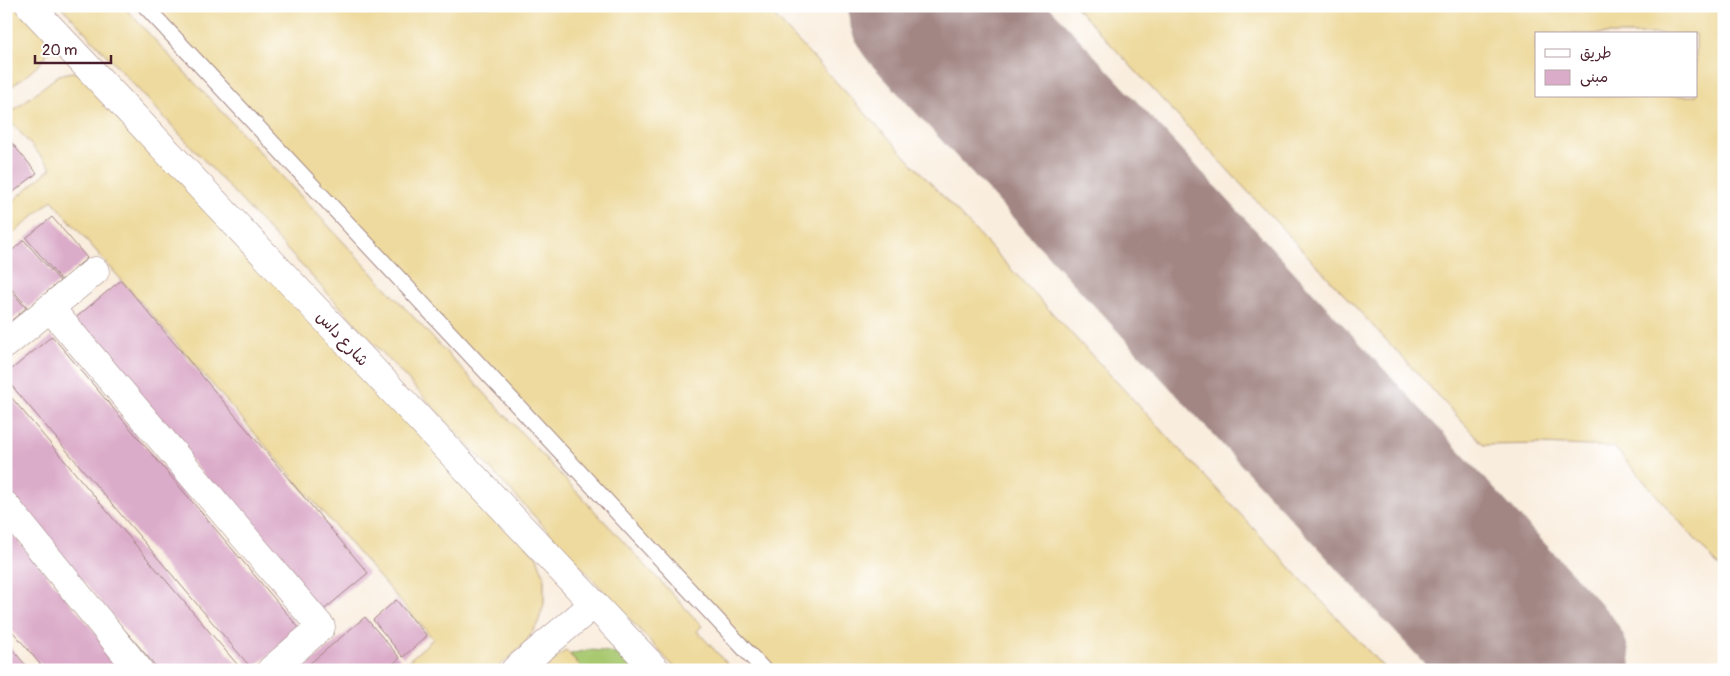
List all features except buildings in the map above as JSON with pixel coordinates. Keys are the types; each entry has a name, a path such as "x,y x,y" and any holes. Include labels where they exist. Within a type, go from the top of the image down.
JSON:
{"street":[{"name":"شارع داس","path":"30,6 656,670"},
{"path":"6,344 95,271"},
{"path":"50,308 321,627 271,670"},
{"path":"6,506 139,670"},
{"path":"515,670 594,604"}],"lane":[{"path":"145,6 764,670"}],"green space":[{"path":"587,650 616,654 639,670 583,670 570,654"}],"sand":[{"path":"6,6 22,6 44,33 49,47 42,61 11,87 6,87"},
{"path":"61,6 123,6 702,626 697,631 733,670 677,670"},
{"path":"146,6 765,6 1386,670 765,670"},
{"path":"1075,6 1724,6 1724,572 1614,447 1540,444 1484,445"},
{"path":"72,72 88,74 537,557 544,576 544,604 538,623 524,645 495,670 398,670 433,639 52,200 6,240 6,207 51,168 6,116 59,75"},
{"path":"566,650 583,670 543,670"}],"runway":[{"path":"933,6 1546,670"}]}
